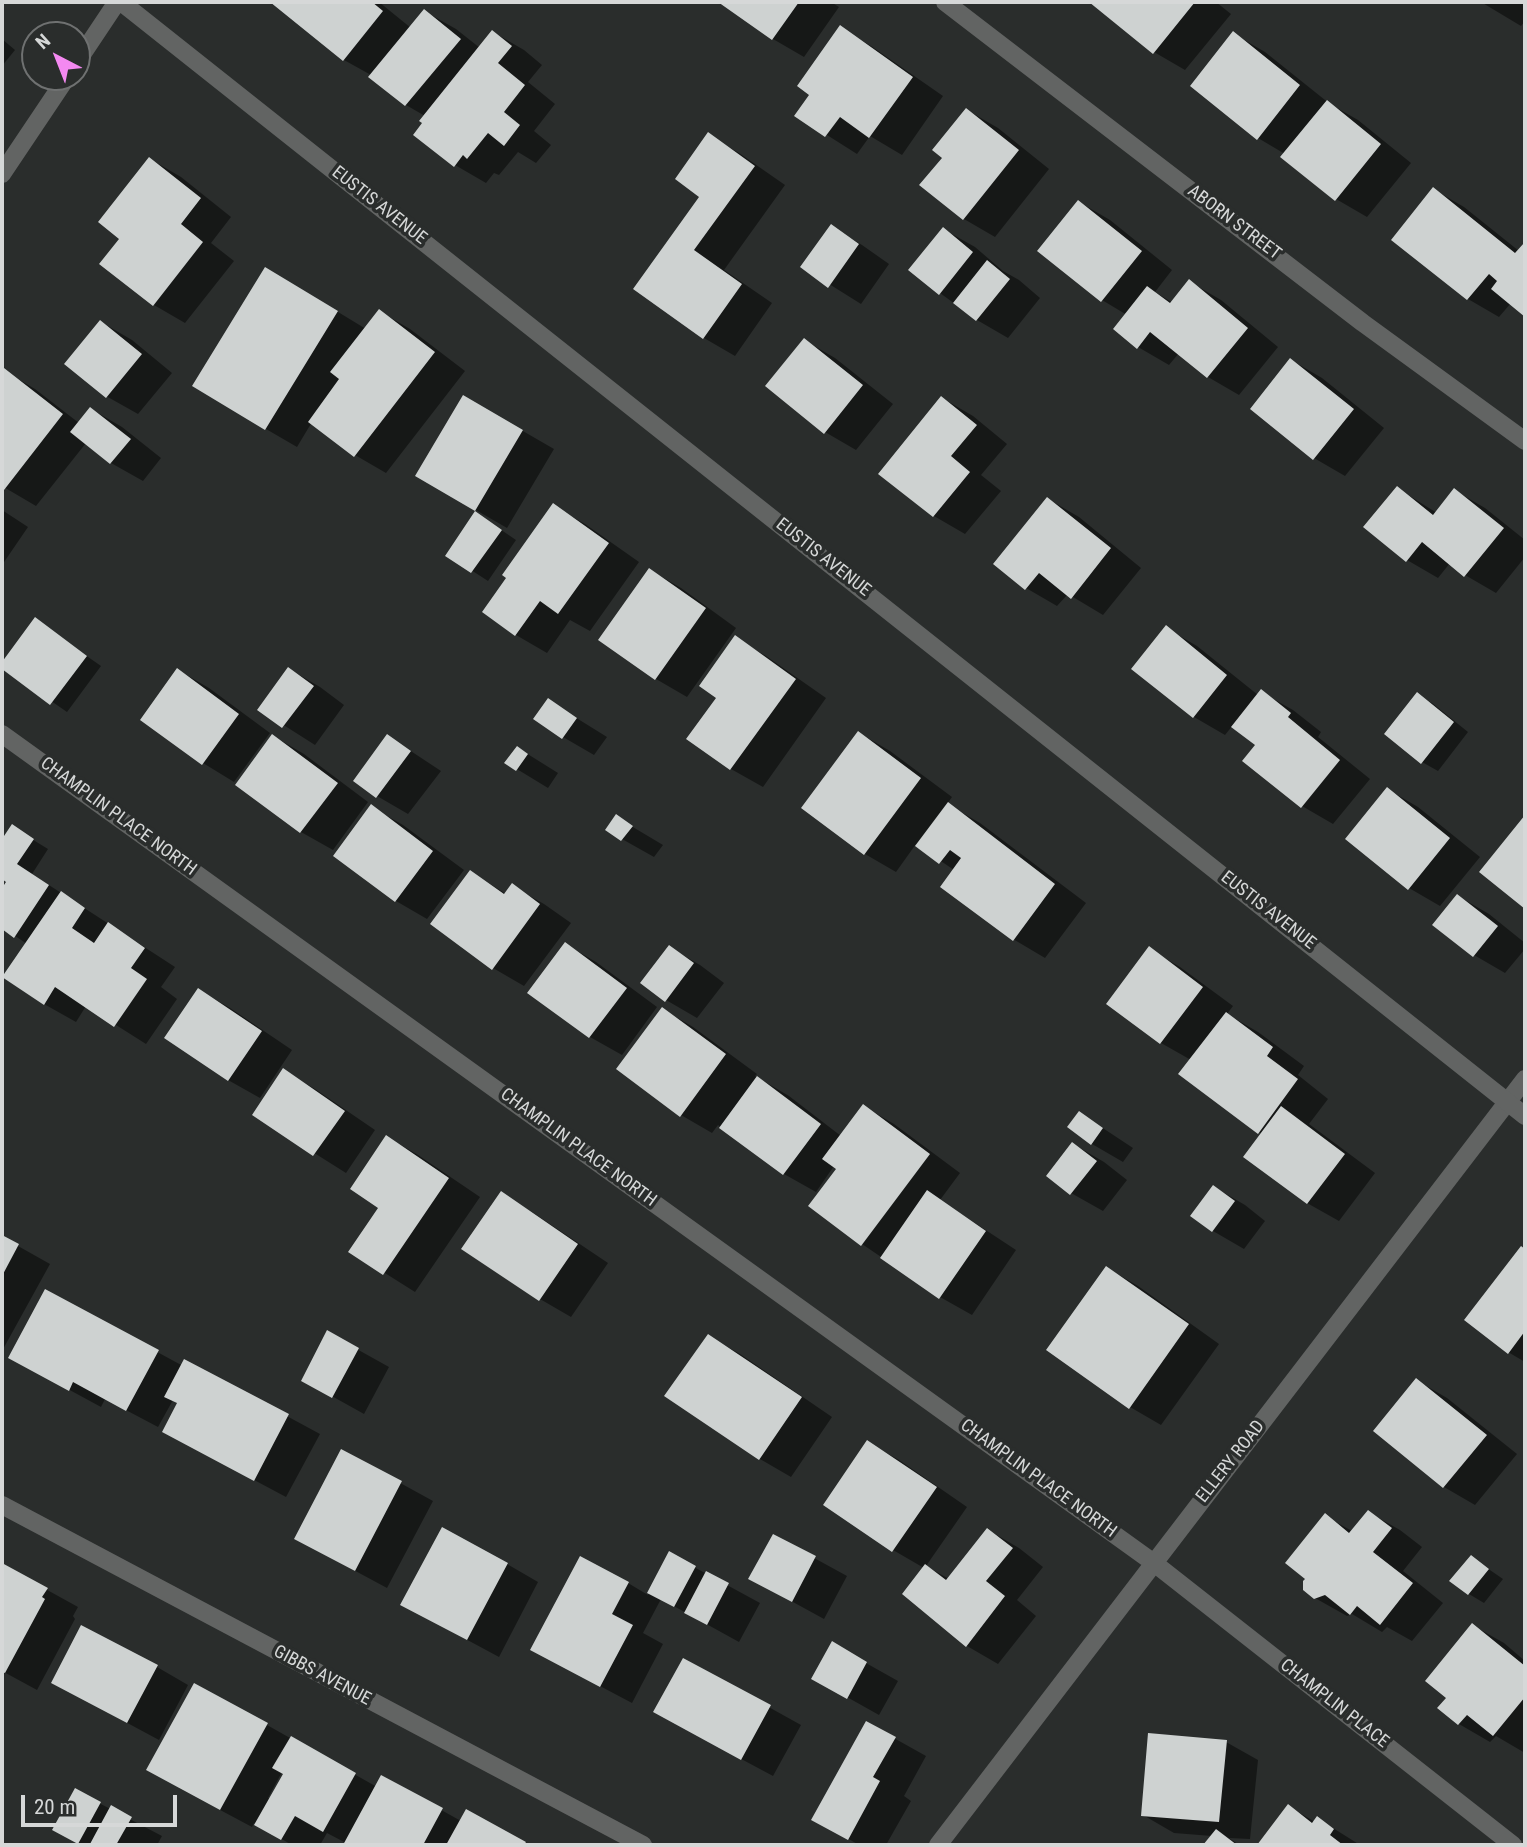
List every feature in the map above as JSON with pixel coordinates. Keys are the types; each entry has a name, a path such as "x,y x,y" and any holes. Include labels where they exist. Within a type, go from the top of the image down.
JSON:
{"street":[{"path":"91,42 119,2"},
{"name":"EUSTIS AVENUE","path":"119,2 1525,1116"},
{"name":"ABORN STREET","path":"945,2 1363,323 1525,441"},
{"path":"2,174 58,91"},
{"name":"CHAMPLIN PLACE NORTH","path":"2,734 1154,1563"},
{"name":"ELLERY ROAD","path":"938,1845 1525,1079"},
{"name":"GIBBS AVENUE","path":"2,1505 643,1845"},
{"name":"CHAMPLIN PLACE","path":"1154,1563 1513,1845"}],"building":[{"path":"270,2 372,2 383,11 343,61"},
{"path":"718,2 799,2 772,40"},
{"path":"1089,2 1195,2 1153,54"},
{"path":"424,9 461,39 405,106 368,77"},
{"path":"840,25 913,77 869,138 840,117 825,137 794,116 809,95 797,86"},
{"path":"492,30 512,46 498,63 525,85 504,112 520,125 504,146 488,133 467,159 463,155 454,167 413,135 422,123 419,121"},
{"path":"1233,31 1300,85 1257,140 1190,86"},
{"path":"1327,100 1381,144 1335,201 1280,157"},
{"path":"966,108 1019,150 963,220 919,185 942,158 932,150"},
{"path":"708,132 755,166 694,250 742,284 703,339 633,289 699,197 675,179"},
{"path":"149,157 201,198 181,224 203,242 153,306 99,264 119,239 98,222"},
{"path":"1433,187 1515,253 1525,244 1525,317 1491,289 1497,281 1489,274 1467,300 1391,240"},
{"path":"1078,200 1142,251 1101,302 1037,251"},
{"path":"831,224 859,244 828,288 800,267"},
{"path":"943,227 973,252 939,295 908,270"},
{"path":"987,260 1010,279 976,321 953,303"},
{"path":"265,267 338,311 265,430 192,386"},
{"path":"1189,279 1248,328 1207,378 1150,332 1137,349 1113,329 1147,286 1170,303"},
{"path":"379,309 435,352 354,457 308,422 339,379 330,372"},
{"path":"100,320 142,354 106,398 64,364"},
{"path":"804,338 863,385 824,434 765,386"},
{"path":"1290,358 1354,409 1313,460 1250,409"},
{"path":"4,368 63,414 4,490 2,371"},
{"path":"463,395 523,430 475,511 415,476"},
{"path":"941,396 977,425 951,456 970,472 933,517 878,474"},
{"path":"90,407 131,439 110,464 70,432"},
{"path":"1397,486 1433,515 1454,488 1504,528 1464,577 1422,542 1406,562 1363,527"},
{"path":"1047,497 1111,548 1071,599 1039,573 1025,590 993,564"},
{"path":"553,503 609,543 558,614 540,601 515,636 482,612 506,578 502,575"},
{"path":"475,511 502,530 471,573 445,556"},
{"path":"649,568 706,608 655,680 598,640"},
{"path":"35,617 87,656 50,705 2,669 2,662"},
{"path":"1166,625 1227,675 1193,718 1131,669"},
{"path":"735,635 796,679 730,770 686,739 716,698 699,686"},
{"path":"288,667 314,686 282,728 257,710"},
{"path":"177,668 239,714 202,765 140,720"},
{"path":"1261,689 1291,713 1288,717 1340,760 1301,808 1242,761 1255,745 1231,727"},
{"path":"1417,692 1454,722 1421,764 1384,734"},
{"path":"548,698 577,718 562,739 533,719"},
{"path":"858,731 921,778 864,855 801,808"},
{"path":"272,734 338,783 300,833 235,785"},
{"path":"387,734 411,751 376,798 353,781"},
{"path":"517,746 528,754 516,771 504,763"},
{"path":"1387,787 1450,838 1408,890 1345,839"},
{"path":"948,802 1055,884 1013,941 940,887 961,858 950,850 939,864 915,846"},
{"path":"371,804 433,851 395,902 333,856"},
{"path":"616,814 633,826 621,841 605,830"},
{"path":"1525,815 1525,909 1479,872"},
{"path":"12,824 34,839 17,864 49,885 14,938 2,929 2,888 6,882 2,879 2,839"},
{"path":"470,870 504,894 512,883 540,904 492,970 430,924"},
{"path":"61,891 85,908 72,928 94,943 108,922 145,948 131,968 147,979 114,1027 55,987 44,1005 2,977"},
{"path":"1457,894 1498,926 1473,957 1432,925"},
{"path":"565,942 627,988 589,1038 527,993"},
{"path":"669,945 694,963 665,1002 640,983"},
{"path":"1149,946 1203,987 1160,1044 1106,1004"},
{"path":"198,988 262,1031 228,1081 164,1038"},
{"path":"662,1007 726,1054 680,1117 616,1069"},
{"path":"1226,1012 1273,1047 1267,1056 1298,1079 1258,1134 1178,1074"},
{"path":"283,1068 345,1111 313,1156 252,1115"},
{"path":"757,1076 821,1124 783,1175 719,1128"},
{"path":"863,1104 930,1154 861,1246 808,1206 836,1169 822,1159"},
{"path":"1281,1106 1345,1154 1307,1204 1243,1157"},
{"path":"1079,1111 1103,1128 1091,1145 1067,1127"},
{"path":"386,1135 449,1178 383,1275 348,1252 378,1208 350,1189"},
{"path":"1072,1142 1097,1161 1070,1195 1046,1176"},
{"path":"1213,1185 1235,1201 1212,1232 1190,1216"},
{"path":"927,1190 986,1231 939,1299 880,1258"},
{"path":"501,1191 578,1244 539,1301 461,1249"},
{"path":"2,1235 19,1244 2,1276"},
{"path":"1521,1246 1525,1249 1525,1331 1508,1354 1464,1320"},
{"path":"1106,1266 1189,1324 1129,1409 1046,1350"},
{"path":"45,1289 159,1350 126,1411 73,1382 69,1391 8,1358"},
{"path":"327,1330 359,1348 332,1398 301,1381"},
{"path":"708,1334 802,1397 759,1460 664,1396"},
{"path":"184,1359 289,1414 254,1481 162,1432 177,1403 164,1397"},
{"path":"1416,1378 1487,1435 1443,1488 1373,1431"},
{"path":"867,1440 937,1487 892,1552 823,1505"},
{"path":"341,1449 402,1481 355,1571 294,1539"},
{"path":"1368,1510 1392,1528 1373,1552 1413,1583 1380,1625 1357,1606 1350,1615 1325,1595 1314,1599 1303,1590 1305,1579 1285,1563 1325,1513 1349,1533"},
{"path":"442,1527 508,1563 467,1640 400,1605"},
{"path":"987,1528 1013,1548 986,1581 1005,1596 966,1647 902,1594 925,1564 946,1580"},
{"path":"773,1534 816,1556 792,1602 748,1579"},
{"path":"669,1551 696,1566 674,1607 647,1593"},
{"path":"1471,1555 1489,1569 1468,1595 1449,1581"},
{"path":"580,1556 629,1582 612,1614 633,1625 600,1687 530,1650"},
{"path":"2,1563 48,1588 42,1597 45,1599 5,1673 2,1672"},
{"path":"706,1571 729,1583 707,1625 684,1613"},
{"path":"1472,1623 1525,1666 1525,1697 1493,1736 1467,1715 1458,1725 1437,1708 1446,1698 1425,1681"},
{"path":"81,1625 158,1665 127,1723 51,1683"},
{"path":"832,1641 867,1662 847,1699 811,1679"},
{"path":"683,1658 771,1705 741,1760 653,1712"},
{"path":"194,1683 268,1723 220,1810 146,1770"},
{"path":"866,1721 896,1737 873,1777 880,1781 848,1840 811,1820"},
{"path":"1148,1733 1227,1740 1219,1822 1141,1816"},
{"path":"291,1736 356,1773 323,1832 295,1816 281,1840 254,1825 283,1774 272,1768"},
{"path":"381,1775 443,1808 423,1845 343,1845"},
{"path":"75,1788 101,1802 78,1844 52,1830"},
{"path":"1288,1804 1312,1823 1317,1816 1334,1829 1330,1835 1343,1845 1257,1845"},
{"path":"111,1805 132,1817 116,1845 90,1844"},
{"path":"466,1809 526,1842 524,1845 446,1845"},
{"path":"1216,1829 1237,1845 1203,1845"}]}
